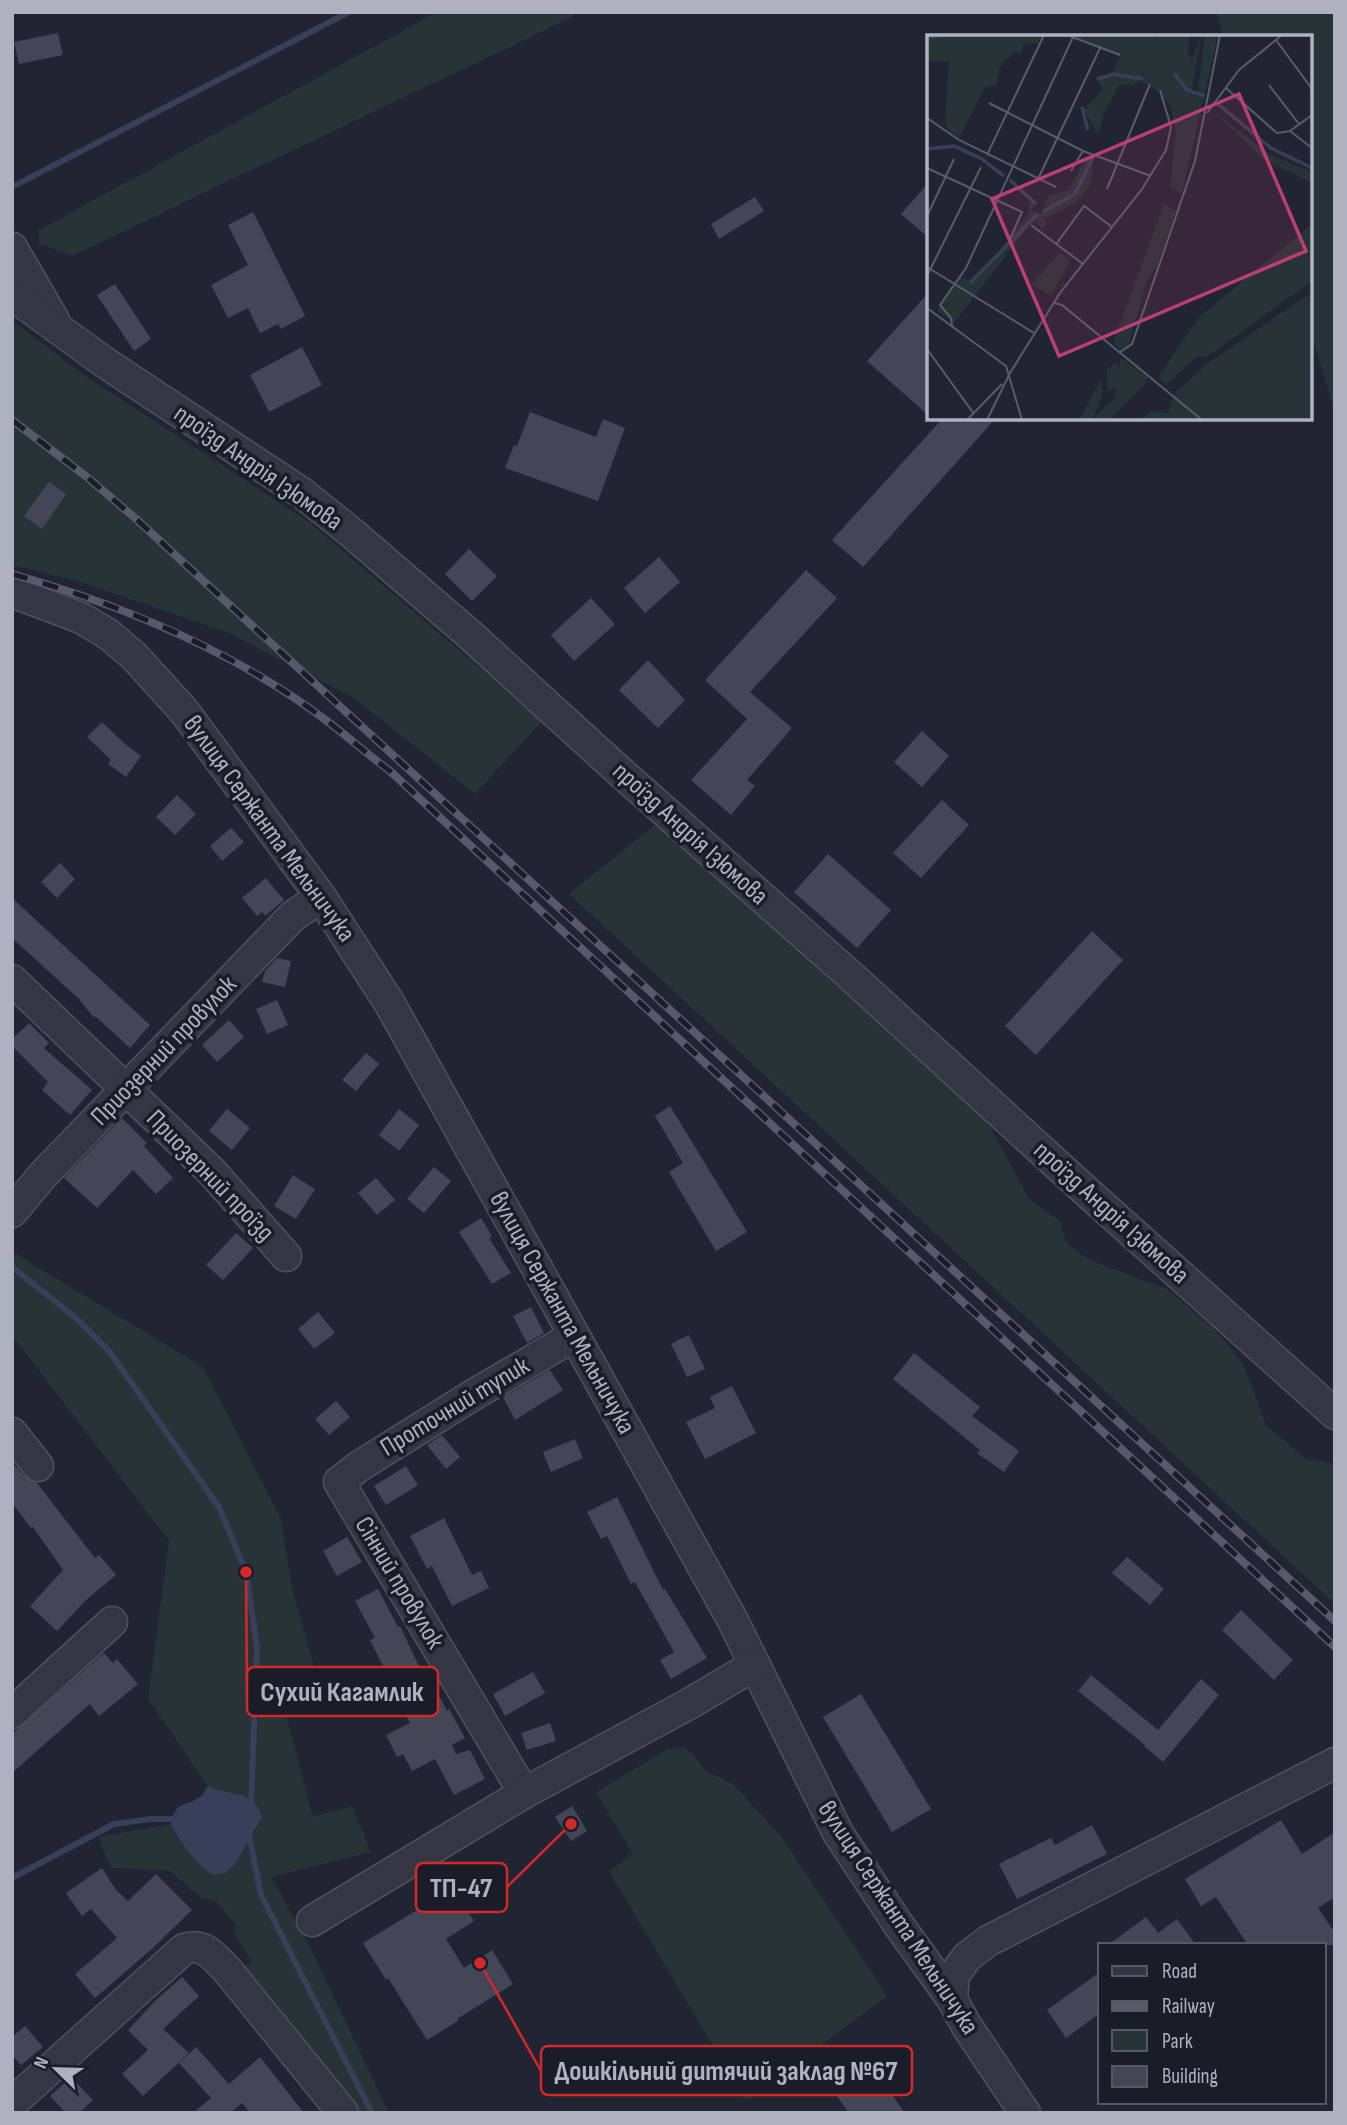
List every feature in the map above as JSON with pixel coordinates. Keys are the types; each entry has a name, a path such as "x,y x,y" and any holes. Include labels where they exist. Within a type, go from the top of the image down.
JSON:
{"street":[{"path":"12,248 58,327"},
{"name":"проїзд Андрія Ізюмова","path":"12,295 104,362 302,493 353,534 469,634 852,977 1335,1414"},
{"name":"вулиця Сержанта Мельничука","path":"12,592 81,618 108,634 134,656 184,711 321,897 390,1004 732,1619 838,1833 898,1924 953,1999 966,2025 1025,2113"},
{"name":"Приозерний провулок","path":"12,1212 43,1175 293,916 321,897"},
{"name":"Приозерний проїзд","path":"12,980 212,1172 286,1256"},
{"name":"Проточний тупик","path":"338,1482 473,1395 574,1336"},
{"path":"12,1433 38,1466"},
{"name":"Сінний провулок","path":"338,1482 524,1793"},
{"path":"12,1713 112,1622"},
{"path":"312,1921 524,1793 755,1665"},
{"path":"953,1999 954,1975 967,1957 988,1941 1335,1763"},
{"path":"22,2098 184,1949 195,1945 207,1949 228,1971 343,2113"}],"green space":[{"path":"437,12 577,12 570,18 72,256 39,244 39,230"},
{"path":"1216,12 1335,12 1335,414 1312,336 1312,35 1223,35"},
{"path":"12,320 84,375 309,522 542,721 475,794 354,698 228,633 84,583 12,565"},
{"path":"657,823 988,1122 1029,1199 1059,1220 1067,1243 1085,1257 1100,1264 1167,1289 1213,1328 1236,1354 1244,1366 1266,1425 1306,1459 1335,1464 1335,1604 569,894"},
{"path":"14,1253 203,1367 281,1519 292,1588 320,1687 286,1714 313,1817 352,1806 371,1852 271,1877 309,1945 389,2113 329,2113 241,1968 252,1962 235,1934 236,1925 218,1903 200,1897 170,1871 111,1868 98,1837 171,1824 177,1836 249,1839 257,1829 241,1795 220,1792 208,1786 148,1699 169,1541 12,1335"},
{"path":"684,1748 694,1755 706,1772 732,1783 780,1835 887,1996 746,2101 609,1871 633,1854 596,1792 668,1749"}],"water":[{"path":"208,1786 247,1798 258,1808 262,1817 235,1864 226,1873 212,1875 188,1852 171,1824 176,1810 201,1796"}],"building":[{"path":"58,33 63,55 19,64 14,42"},
{"path":"927,184 927,236 901,214"},
{"path":"755,197 764,211 719,239 711,224"},
{"path":"253,212 305,316 281,329 278,324 260,333 248,308 228,318 211,285 248,265 228,225"},
{"path":"115,284 151,339 134,351 97,295"},
{"path":"927,294 927,414 867,361"},
{"path":"302,347 322,385 269,412 250,375"},
{"path":"530,412 596,437 603,419 625,428 598,501 505,468"},
{"path":"941,420 994,420 863,567 832,540"},
{"path":"49,482 66,494 42,529 24,516"},
{"path":"469,549 497,576 472,601 445,574"},
{"path":"659,557 680,582 645,613 624,588"},
{"path":"806,570 837,598 750,692 792,728 747,780 755,786 731,815 691,780 747,719 705,680"},
{"path":"591,598 615,624 574,661 551,635"},
{"path":"648,660 685,700 658,728 619,690"},
{"path":"102,722 141,756 126,777 108,764 111,760 87,737"},
{"path":"922,731 949,756 922,787 894,762"},
{"path":"177,795 196,814 175,835 156,817"},
{"path":"942,800 969,825 921,878 893,853"},
{"path":"231,828 244,842 222,861 210,846"},
{"path":"828,854 891,910 857,948 794,892"},
{"path":"60,863 75,879 57,898 41,882"},
{"path":"266,878 284,900 265,916 262,912 257,916 242,898"},
{"path":"12,898 150,1025 130,1048 95,1016 94,1018 78,998 12,938"},
{"path":"1092,931 1123,960 1036,1055 1005,1026"},
{"path":"277,958 291,961 285,987 262,982 265,971"},
{"path":"277,1000 288,1025 267,1034 256,1009"},
{"path":"229,1020 244,1037 217,1062 202,1045"},
{"path":"29,1023 49,1043 44,1048 92,1090 70,1115 42,1090 48,1082 12,1046 12,1039"},
{"path":"366,1053 379,1064 356,1091 342,1080"},
{"path":"670,1106 747,1232 716,1251 669,1172 683,1163 655,1116"},
{"path":"227,1109 250,1128 232,1150 209,1131"},
{"path":"399,1109 419,1125 399,1151 379,1135"},
{"path":"122,1118 147,1143 144,1146 173,1178 156,1194 133,1170 97,1208 64,1178"},
{"path":"434,1167 451,1181 424,1213 407,1199"},
{"path":"293,1175 315,1189 296,1219 274,1206"},
{"path":"376,1178 395,1200 377,1215 358,1193"},
{"path":"481,1218 492,1236 489,1238 511,1273 492,1284 459,1232"},
{"path":"236,1233 253,1248 223,1280 206,1265"},
{"path":"531,1307 544,1333 527,1343 513,1316"},
{"path":"318,1312 335,1333 314,1349 298,1329"},
{"path":"689,1335 705,1369 687,1377 671,1344"},
{"path":"914,1353 980,1407 972,1416 1019,1451 1004,1472 977,1453 980,1450 893,1379"},
{"path":"550,1370 563,1390 515,1420 503,1397"},
{"path":"732,1386 756,1433 705,1459 686,1422 715,1408 710,1397"},
{"path":"336,1401 350,1417 329,1435 315,1419"},
{"path":"442,1435 460,1457 446,1469 427,1445"},
{"path":"575,1439 583,1458 551,1472 543,1452"},
{"path":"12,1462 25,1477 37,1483 95,1558 99,1555 116,1575 86,1600 57,1631 30,1606 63,1570 33,1527 31,1528 12,1503"},
{"path":"406,1466 418,1485 386,1505 374,1486"},
{"path":"617,1497 663,1590 665,1589 707,1658 671,1679 660,1660 674,1652 635,1582 631,1584 607,1536 601,1539 587,1512"},
{"path":"444,1518 472,1575 481,1571 489,1588 452,1606 432,1566 427,1569 410,1536"},
{"path":"347,1537 362,1562 337,1576 323,1551"},
{"path":"1127,1557 1164,1589 1150,1605 1112,1573"},
{"path":"378,1589 398,1627 400,1626 423,1675 427,1673 465,1738 452,1745 456,1754 470,1750 485,1779 454,1795 435,1759 412,1771 403,1754 397,1757 386,1735 410,1723 370,1640 375,1638 355,1601"},
{"path":"1241,1610 1293,1660 1274,1680 1222,1630"},
{"path":"104,1653 113,1663 117,1659 138,1684 99,1716 90,1704 12,1773 12,1734"},
{"path":"533,1672 545,1693 505,1716 493,1694"},
{"path":"1091,1675 1158,1730 1201,1679 1219,1695 1163,1762 1078,1691"},
{"path":"861,1694 931,1809 892,1832 823,1717"},
{"path":"550,1723 556,1741 527,1750 521,1733"},
{"path":"572,1806 587,1831 571,1841 555,1817"},
{"path":"1281,1820 1302,1854 1335,1832 1335,1897 1318,1908 1335,1933 1335,1945 1247,1943 1216,1897 1201,1906 1185,1879"},
{"path":"1092,1825 1107,1854 1017,1899 999,1864 1051,1838 1055,1845"},
{"path":"102,1868 116,1890 128,1901 156,1874 192,1910 95,1998 75,1974 117,1938 91,1909 82,1916 66,1893"},
{"path":"453,1888 474,1921 446,1939 464,1968 492,1950 513,1984 427,2040 363,1943"},
{"path":"1146,1917 1158,1933 1177,1919 1195,1943 1111,1943"},
{"path":"1098,1973 1098,2014 1066,2038 1047,2010"},
{"path":"182,1977 199,1996 163,2029 189,2053 143,2096 122,2074 148,2050 128,2030"},
{"path":"25,2026 43,2047 21,2065 12,2055 12,2037"},
{"path":"196,2047 229,2084 260,2057 304,2113 250,2113 242,2103 230,2113 193,2113 211,2098 179,2063"},
{"path":"867,2060 905,2113 849,2113 830,2087"},
{"path":"71,2077 93,2100 79,2113 66,2113 50,2096"}],"waterway":[{"path":"12,187 349,12"},
{"path":"12,1267 76,1318 109,1351 219,1507 246,1572 257,1647 251,1806"},
{"path":"12,1878 114,1824 172,1819"},
{"path":"249,1834 261,1895 372,2113"}],"railway":[{"path":"12,420 87,477 135,518 1335,1621"},
{"path":"12,574 134,615 213,650 287,693 332,724 390,771 1335,1647"}],"place":[{"name":"Сухий Кагамлик","path":"246,1572"},
{"name":"ТП-47","path":"571,1824"},
{"name":"Дошкільний дитячий заклад №67","path":"480,1963"}]}
